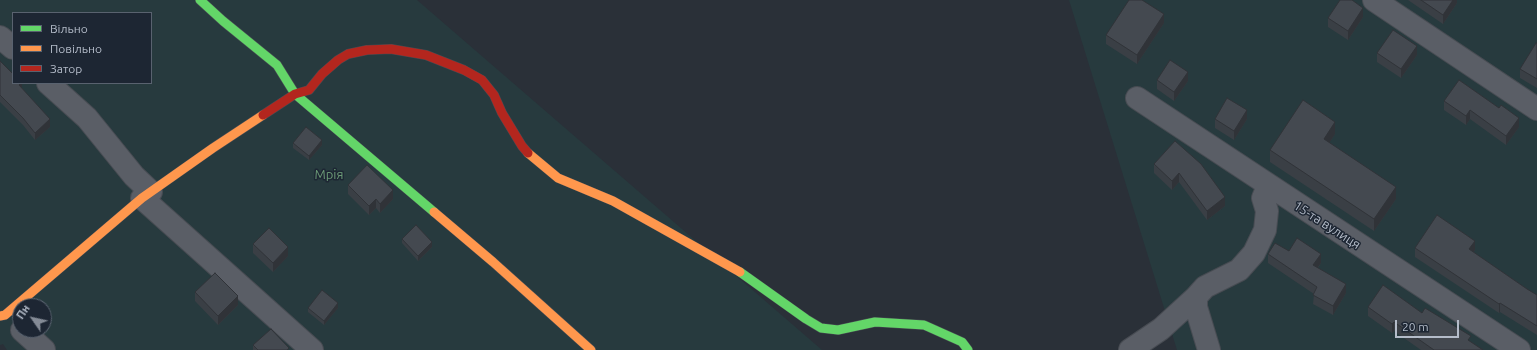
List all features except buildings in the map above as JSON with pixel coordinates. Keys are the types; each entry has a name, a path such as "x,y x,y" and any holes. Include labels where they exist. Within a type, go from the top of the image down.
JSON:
{"street":[{"path":"200,0 223,22 278,65 295,94 493,262 591,350"},
{"path":"1374,0 1537,109"},
{"path":"0,37 12,47"},
{"path":"38,298 147,195 213,148 295,94 309,90 322,74 338,60 348,54 367,50 391,48 426,55 464,70 482,80 494,95 502,113 522,146 531,157 558,178 613,201 665,231 733,267 821,328 838,330 875,322 924,325 962,342 968,350"},
{"path":"49,84 87,118 134,176 147,195 312,350"},
{"name":"15-та вулиця","path":"1136,98 1519,350"},
{"path":"1130,350 1161,329 1205,287 1239,270 1254,253 1265,230 1267,211 1263,198 1268,186"},
{"path":"1196,297 1196,307 1209,350"},
{"path":"30,338 44,350"}],"green space":[{"name":"Мрія","path":"0,0 417,0 822,350 7,350 3,344 0,345"},
{"path":"1069,0 1537,0 1537,350 1177,350"}],"traffic: fast":[{"path":"200,0 223,21 277,65 295,94 434,212"},
{"path":"740,272 821,328 838,330 875,322 924,325 962,342 968,350"}],"traffic: slow":[{"path":"0,316 5,315 142,198 263,115"},
{"path":"528,153 558,178 613,201 740,272"},
{"path":"434,212 493,262 591,350"}],"traffic: jam":[{"path":"263,115 295,94 309,90 322,74 338,60 348,54 367,50 391,49 426,55 464,70 482,80 494,95 502,113 522,146 528,153"}]}
